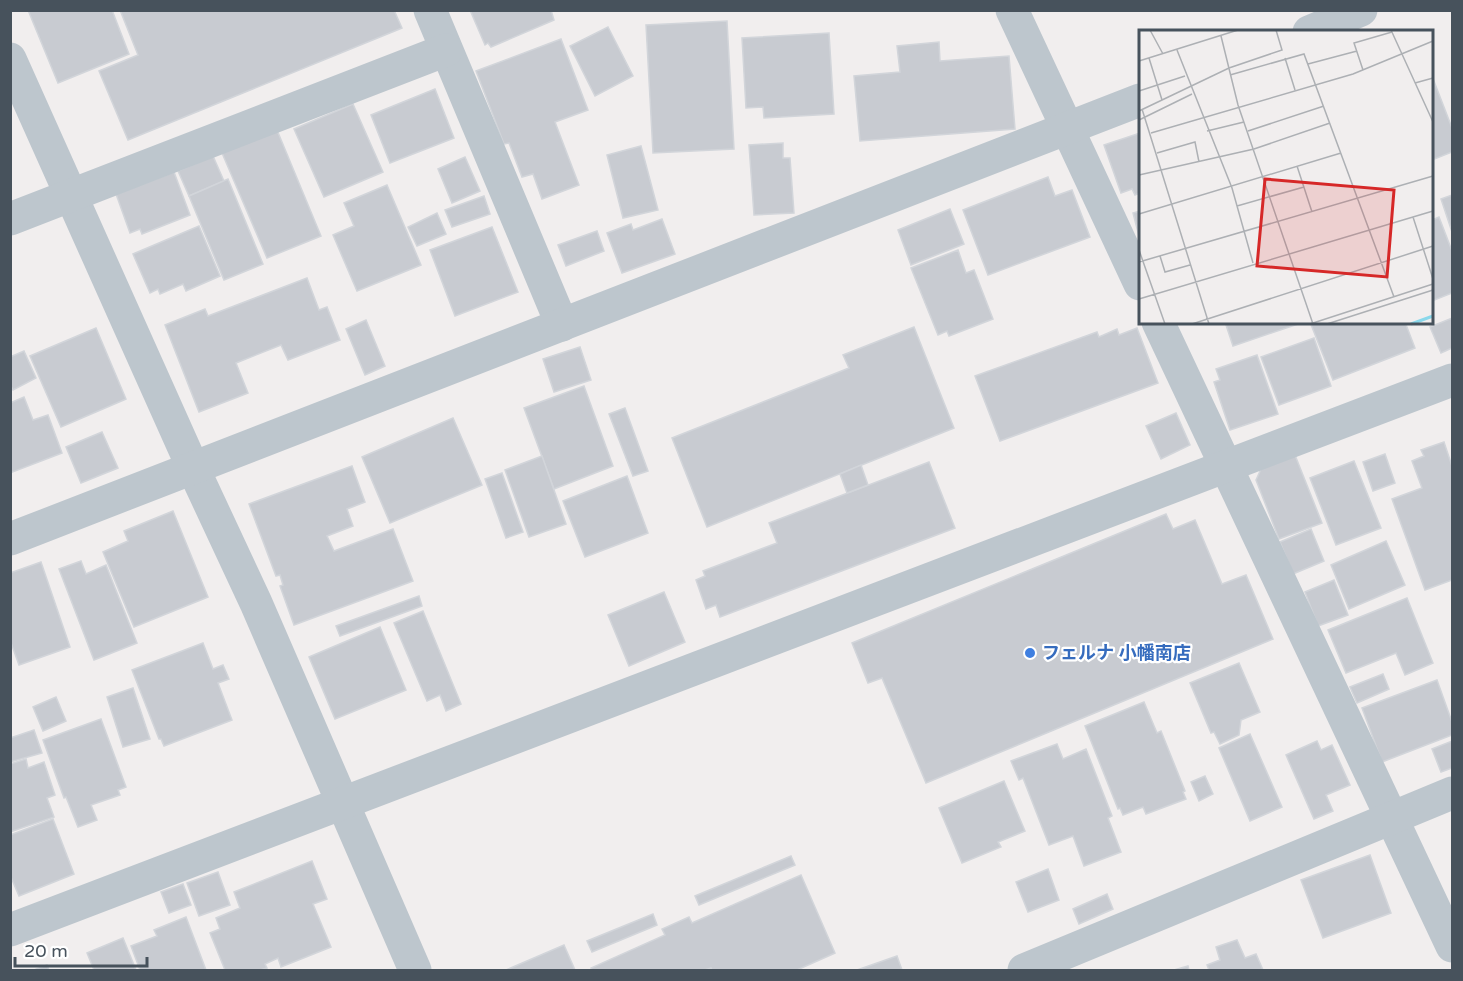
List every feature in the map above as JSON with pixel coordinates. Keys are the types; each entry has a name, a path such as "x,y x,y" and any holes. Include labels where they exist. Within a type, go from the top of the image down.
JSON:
{"street":[{"path":"430,10 562,325"},
{"path":"1012,10 1139,282"},
{"path":"1314,30 1360,10"},
{"path":"10,219 446,50"},
{"path":"10,59 256,603 415,970"},
{"path":"10,539 1068,130 1139,100"},
{"path":"1159,324 1452,946"},
{"path":"10,930 1452,380"},
{"path":"1024,970 1452,793"}],"building":[{"path":"28,10 112,10 129,54 58,83"},
{"path":"120,10 394,10 402,28 128,140 99,71 138,55"},
{"path":"470,10 551,10 554,20 491,47 488,43 485,45"},
{"path":"727,21 734,149 653,153 646,25"},
{"path":"608,27 633,76 595,96 570,46"},
{"path":"829,33 834,114 764,118 763,107 746,108 742,38"},
{"path":"561,39 588,110 555,122 579,185 542,199 533,174 522,177 509,143 504,144 476,71"},
{"path":"939,42 940,61 1009,56 1015,129 860,141 854,76 900,72 897,46"},
{"path":"1433,79 1452,128 1452,152 1433,160"},
{"path":"435,89 454,138 390,163 371,115"},
{"path":"353,104 383,172 324,197 294,129"},
{"path":"277,130 321,236 267,258 222,153"},
{"path":"1139,133 1139,193 1135,195 1132,189 1121,193 1104,145"},
{"path":"783,143 783,158 790,158 794,213 754,215 749,145"},
{"path":"641,146 658,210 623,218 607,155"},
{"path":"213,156 224,181 189,196 178,171"},
{"path":"465,157 480,191 452,203 438,169"},
{"path":"174,172 190,215 142,234 140,229 130,233 116,194"},
{"path":"1048,177 1055,196 1072,190 1090,237 988,275 963,210"},
{"path":"228,179 263,264 224,280 189,196"},
{"path":"387,185 421,265 357,291 333,235 354,226 344,203"},
{"path":"1452,195 1452,232 1441,199"},
{"path":"484,196 490,214 452,227 445,210"},
{"path":"950,209 964,244 911,265 898,230"},
{"path":"1139,211 1139,236 1133,213"},
{"path":"437,213 446,234 417,246 408,227"},
{"path":"1439,217 1452,251 1452,293 1433,301 1433,220"},
{"path":"662,219 675,254 622,273 607,233 631,224 633,230"},
{"path":"199,226 220,276 186,291 183,284 160,294 158,289 150,293 133,254"},
{"path":"492,227 518,292 455,316 430,250"},
{"path":"597,231 604,251 566,266 558,245"},
{"path":"958,250 966,273 974,270 993,319 949,336 947,331 938,335 911,268"},
{"path":"307,278 319,310 327,307 340,340 288,360 281,345 236,363 248,393 199,412 165,325 205,309 208,316"},
{"path":"1452,318 1452,348 1441,353 1430,327"},
{"path":"366,320 385,366 365,375 346,329"},
{"path":"1226,324 1298,324 1233,346"},
{"path":"1311,324 1406,324 1415,348 1333,380"},
{"path":"914,327 954,428 707,527 672,438 849,368 843,355"},
{"path":"96,328 126,399 61,427 30,356"},
{"path":"1137,328 1158,383 1000,441 975,376 1097,332 1099,337 1117,329 1119,335"},
{"path":"1314,338 1331,386 1279,405 1261,357"},
{"path":"580,347 591,380 554,392 543,359"},
{"path":"24,351 36,378 13,390 10,384 10,357"},
{"path":"1257,355 1278,414 1230,430 1214,382 1220,380 1216,369"},
{"path":"584,386 613,466 554,489 524,408"},
{"path":"24,397 33,420 48,415 62,453 10,473 10,403"},
{"path":"625,408 648,471 633,476 609,414"},
{"path":"1176,413 1190,445 1161,459 1146,426"},
{"path":"453,418 482,485 390,523 362,457"},
{"path":"102,432 118,468 81,483 66,447"},
{"path":"1444,442 1452,466 1452,580 1425,590 1392,499 1422,488 1412,461 1424,456 1421,450"},
{"path":"1385,454 1395,483 1373,491 1363,462"},
{"path":"1295,455 1322,523 1279,539 1256,480 1261,469"},
{"path":"542,456 566,524 529,537 505,470"},
{"path":"1354,461 1381,528 1336,545 1310,478"},
{"path":"929,462 955,528 720,617 716,605 706,609 696,580 705,576 703,571 777,543 769,523"},
{"path":"861,465 868,485 847,493 840,474"},
{"path":"352,466 365,502 347,509 353,526 327,536 334,551 393,529 413,581 294,625 280,586 283,585 280,575 276,576 249,504"},
{"path":"502,473 523,532 506,538 485,479"},
{"path":"627,476 648,533 585,557 563,501"},
{"path":"173,511 208,597 134,627 103,552 128,541 124,531"},
{"path":"1166,514 1173,529 1195,520 1222,584 1246,575 1273,639 926,783 882,678 868,683 852,643"},
{"path":"1311,529 1324,561 1293,574 1280,542"},
{"path":"1386,541 1405,585 1349,609 1331,565"},
{"path":"81,561 86,574 106,565 137,643 94,660 59,569"},
{"path":"41,562 70,647 19,665 10,640 10,573"},
{"path":"1334,580 1348,615 1318,626 1305,592"},
{"path":"664,592 685,642 629,666 608,615"},
{"path":"419,596 422,606 340,636 336,626"},
{"path":"1407,598 1433,663 1405,675 1396,653 1346,673 1328,630"},
{"path":"423,611 461,704 446,711 440,695 427,701 394,623"},
{"path":"380,627 406,690 335,719 309,657"},
{"path":"203,643 213,669 223,665 229,679 218,683 232,720 164,746 159,739 132,670"},
{"path":"1239,663 1260,712 1241,720 1239,735 1220,744 1214,732 1211,733 1190,683"},
{"path":"1383,674 1389,689 1357,703 1350,687"},
{"path":"1437,680 1452,722 1452,735 1382,762 1362,708"},
{"path":"133,688 150,739 123,747 107,697"},
{"path":"56,697 66,721 43,731 33,707"},
{"path":"1144,702 1157,733 1161,731 1185,791 1183,792 1186,799 1146,814 1143,807 1123,815 1120,808 1118,809 1085,726"},
{"path":"101,719 126,787 118,790 120,795 91,805 97,820 78,827 66,797 64,798 43,740"},
{"path":"34,730 42,753 10,762 10,738"},
{"path":"1250,734 1282,807 1250,821 1219,748"},
{"path":"1317,741 1321,750 1332,745 1350,785 1326,795 1333,811 1314,819 1286,755"},
{"path":"1452,741 1452,768 1441,772 1432,749"},
{"path":"1057,744 1063,759 1086,749 1112,816 1108,818 1121,852 1084,866 1073,836 1049,845 1023,778 1019,780 1011,761"},
{"path":"26,759 28,768 44,762 55,795 47,798 54,817 10,832 10,764"},
{"path":"1205,776 1213,794 1199,801 1191,782"},
{"path":"1004,781 1025,831 998,842 1001,847 962,863 939,808"},
{"path":"53,819 74,874 19,896 10,875 10,835"},
{"path":"1370,855 1391,913 1323,938 1301,880"},
{"path":"791,856 795,865 699,905 695,896"},
{"path":"312,861 327,899 313,904 331,947 281,967 278,958 265,964 267,968 260,970 225,970 210,933 220,929 216,918 240,908 234,892"},
{"path":"1048,869 1059,900 1028,912 1016,882"},
{"path":"218,872 230,905 199,916 187,883"},
{"path":"801,875 835,953 797,970 712,970 711,968 705,970 592,970 591,968 665,935 662,929 689,917 692,923"},
{"path":"183,884 191,905 169,913 161,892"},
{"path":"1107,894 1113,909 1079,924 1073,909"},
{"path":"653,914 657,925 592,952 587,941"},
{"path":"186,917 206,970 140,970 131,946 157,936 154,930"},
{"path":"123,938 136,970 94,970 87,953"},
{"path":"1237,940 1245,958 1256,954 1263,970 1209,970 1207,965 1220,960 1216,947"},
{"path":"564,945 575,970 506,970"},
{"path":"897,956 902,970 857,970"},
{"path":"47,965 49,970 34,970"},
{"path":"1188,966 1189,970 1174,970"}],"place":[{"name":"フェルナ 小幡南店","path":"1030,653"}]}
